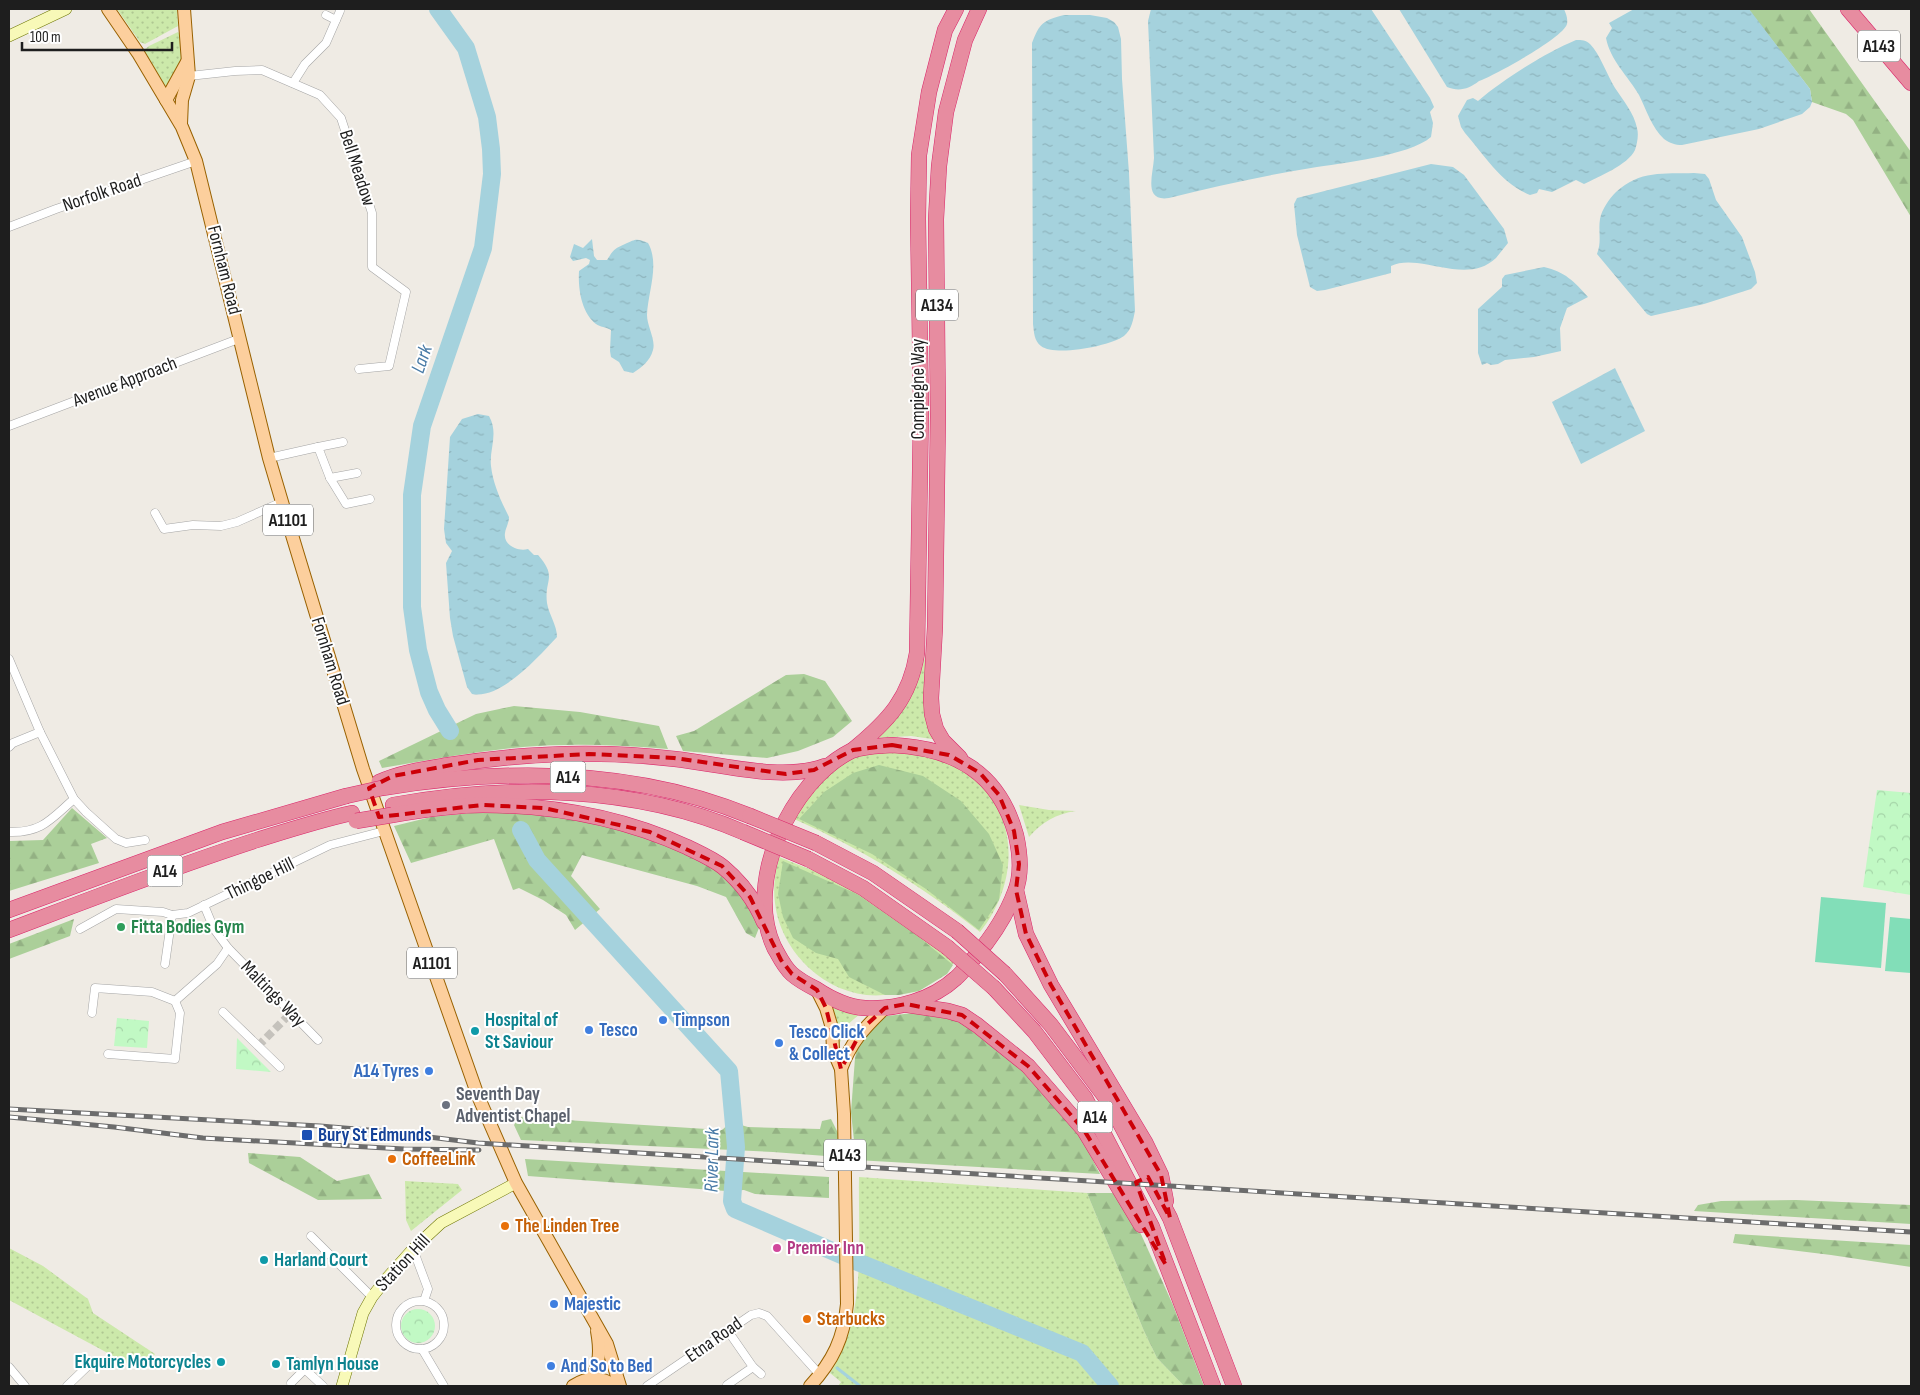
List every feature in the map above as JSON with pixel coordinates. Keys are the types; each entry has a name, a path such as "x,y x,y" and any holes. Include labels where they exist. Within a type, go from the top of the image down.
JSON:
{"highway":[{"name":"Compiegne Way","path":"853,750 885,722 896,708 910,682 916,660 921,410 918,219 919,155 932,83 945,30 956,9"},
{"name":"Compiegne Way","path":"965,763 944,741 936,729 932,714 931,698 935,617 938,416 936,219 938,166 946,112 965,40 979,9"},
{"name":"A143","path":"1848,9 1911,83"},
{"path":"875,746 908,746 936,751 965,763 988,782 999,795 1010,816 1019,848 1016,890 990,940 957,978 930,996 906,1004 885,1008 864,1008 847,1005 830,998 792,974 781,960 768,933 764,893 770,861 787,819 795,804 815,778 830,764 853,750 875,746"},
{"name":"A14","path":"381,785 393,776 431,768 478,760 530,755 589,754 674,758 786,774 814,770 830,764"},
{"name":"A14","path":"9,910 222,832 381,785 468,777 566,776 660,788 720,803 816,843 874,874 957,931 1005,974 1051,1025 1109,1102 1170,1218 1234,1386"},
{"name":"A14","path":"9,930 144,878 324,819 354,817 391,810 424,799 471,794 567,793 609,797 656,805 714,819 808,859 863,888 947,946 994,988 1034,1031 1085,1098 1152,1227 1213,1386"},
{"name":"A14","path":"391,810 482,805 544,808 573,812 670,839 722,866 738,881 750,897 768,933"},
{"name":"A14","path":"1016,890 1026,934 1051,985 1145,1142 1161,1175 1170,1218"},
{"name":"A14","path":"906,1004 962,1015 1028,1066 1084,1130 1166,1265"}],"main road":[{"name":"Fornham Road","path":"108,9 138,53 182,127 196,161 282,502 363,769 476,1091 516,1183"},
{"name":"Fornham Road","path":"182,127 182,100 189,76 184,9"},
{"path":"166,100 187,62"},
{"name":"A143","path":"810,1386 820,1375 836,1349 845,1326 847,1273 844,1114 841,1069 834,1050 832,1028 826,1008 817,990"},
{"name":"A143","path":"841,1069 848,1052 863,1028 885,1008"},
{"name":"A1101","path":"516,1183 607,1344 620,1386"},
{"name":"A1101","path":"590,1379 599,1360 597,1328"},
{"path":"573,1386 580,1381 590,1379 604,1380 616,1386"}],"street":[{"path":"9,36 66,9"},
{"path":"293,83 304,64 326,43 340,11"},
{"path":"326,15 336,20"},
{"name":"Bell Meadow","path":"189,76 262,70 320,95 341,118 372,213 372,267 406,292 389,366 359,369"},
{"name":"Norfolk Road","path":"9,228 56,209 196,161"},
{"name":"Avenue Approach","path":"9,426 241,338"},
{"path":"270,458 343,442"},
{"path":"318,447 330,478 346,504 370,499"},
{"path":"330,478 357,473"},
{"path":"154,513 164,529 194,525 221,526 237,522 282,502"},
{"path":"9,658 11,668 40,732 74,798 86,812 116,839 126,843 145,840"},
{"path":"9,747 13,743 40,732"},
{"path":"9,832 24,832 44,825 74,798"},
{"name":"Thingoe Hill","path":"80,929 116,909 163,912 172,915 188,913 330,845 384,831"},
{"name":"Maltings Way","path":"204,905 214,929 228,948 318,1040"},
{"path":"165,964 172,915"},
{"name":"Maltings Way","path":"175,1001 217,964 228,948"},
{"path":"92,1014 95,988 152,992 175,1001 180,1013 174,1059 108,1054"},
{"path":"223,1012 280,1067"},
{"name":"Station Hill","path":"342,1386 363,1312 372,1297 413,1249 441,1224 516,1183"},
{"path":"311,1236 372,1297"},
{"path":"413,1249 428,1289 424,1301"},
{"path":"424,1301 436,1306 441,1312 445,1327 439,1340 433,1346 422,1349 414,1348 406,1345 401,1340 396,1328 398,1314 410,1303 424,1301"},
{"name":"Etna Road","path":"647,1386 751,1315 759,1313 767,1316 820,1375"},
{"path":"728,1330 753,1367 761,1374"},
{"path":"422,1349 444,1386"},
{"path":"67,1386 93,1361"},
{"path":"297,1362 321,1386"},
{"path":"9,1367 25,1386"},
{"path":"726,1386 753,1367"},
{"path":"291,1383 304,1370"}],"highlighted area":[{"path":"892,745 949,755 980,773 999,795 1014,831 1019,864 1016,890 1026,934 1051,985 1161,1175 1170,1218 1148,1177 1136,1182 1166,1265 1084,1130 1028,1066 962,1015 906,1004 885,1008 863,1028 841,1069 826,1008 817,990 792,974 781,960 750,897 722,866 650,832 544,808 482,805 379,817 369,788 393,776 478,760 589,754 674,758 786,774 814,770 853,750"}],"green space":[{"path":"117,9 177,9 178,26 145,44 140,42"},
{"path":"1748,9 1809,9 1911,152 1911,217 1853,120 1846,114 1812,102 1810,89"},
{"path":"178,32 181,36 182,72 169,92 144,50"},
{"path":"927,649 925,693 939,740 911,736 877,738 896,718 910,698 920,675"},
{"path":"804,674 825,681 852,721 833,737 798,751 767,758 683,751 676,736 694,731 786,675"},
{"path":"514,706 580,712 659,726 668,749 596,745 541,746 470,753 382,768 379,761 476,714"},
{"path":"928,751 974,777 996,806 1004,824 1008,842 1006,880 991,916 980,932 936,899 891,869 844,843 794,819 799,807 832,769 865,752"},
{"path":"879,765 923,776 961,801 989,834 1003,865 999,900 979,930 926,889 872,854 799,819 824,792 853,773"},
{"path":"1877,790 1911,793 1911,895 1863,887"},
{"path":"1019,805 1049,810 1076,811 1062,814 1050,820 1029,837"},
{"path":"72,808 107,838 91,844 99,863 9,891 9,841 43,840"},
{"path":"534,812 594,822 645,835 726,874 755,913 759,928 755,938 746,933 726,897 697,886 582,855 571,876 600,909 575,930 566,915 543,900 519,888 513,890 494,839 411,863 394,826 431,817 471,813"},
{"path":"779,857 840,882 885,906 916,929 954,963 932,977 897,992 884,995 864,995 845,990 828,982 798,956 787,940 779,922 774,891"},
{"path":"783,861 857,894 919,937 953,965 947,974 919,991 899,995 885,995 849,977 838,959 816,953 793,938 783,917 778,894"},
{"path":"1821,897 1886,903 1881,968 1815,962"},
{"path":"1890,917 1911,919 1911,973 1885,971"},
{"path":"74,919 70,936 9,959 9,944"},
{"path":"832,1003 862,1012 846,1026 838,1048"},
{"path":"913,1013 944,1015 963,1024 1027,1074 1081,1137 1100,1174 856,1160 851,1112 855,1058 858,1044 869,1028 887,1016"},
{"path":"117,1018 149,1021 147,1048 114,1046"},
{"path":"237,1038 271,1072 236,1069"},
{"path":"519,1117 722,1130 731,1122 748,1127 820,1129 822,1121 831,1119 839,1135 839,1157 521,1140 514,1125"},
{"path":"248,1153 300,1157 337,1181 369,1174 382,1199 318,1200 249,1163"},
{"path":"525,1159 829,1177 829,1198 755,1194 744,1190 726,1191 528,1176"},
{"path":"859,1177 1087,1193 1157,1358 1184,1386 838,1386 841,1382 830,1373 842,1352 850,1329 855,1304 859,1253"},
{"path":"405,1181 458,1184 462,1190 411,1231 406,1220"},
{"path":"1087,1193 1115,1193 1140,1232 1173,1305 1204,1386 1184,1386 1157,1358"},
{"path":"1796,1200 1911,1205 1911,1224 1694,1211 1698,1205 1721,1201"},
{"path":"1735,1234 1911,1245 1911,1267 1733,1243"},
{"path":"9,1248 43,1266 88,1299 93,1313 155,1354 143,1369 130,1365 9,1300"},
{"path":"418,1309 425,1310 430,1314 434,1319 434,1333 430,1338 425,1342 418,1343 411,1342 406,1338 402,1333 401,1326 402,1319 406,1314 411,1310"}],"water":[{"path":"1151,9 1371,9 1430,98 1434,107 1430,112 1433,123 1431,137 1421,144 1374,158 1257,178 1169,198 1156,196 1151,186 1154,158 1148,21"},
{"path":"1399,9 1564,9 1567,16 1567,24 1554,38 1528,56 1471,86 1464,89 1456,89 1447,87"},
{"path":"1634,9 1749,9 1810,89 1812,102 1810,107 1802,114 1759,129 1682,145 1668,142 1660,135 1653,124 1635,88 1611,54 1608,46 1606,38 1612,28 1609,23"},
{"path":"1064,15 1090,15 1107,18 1118,27 1121,39 1135,311 1129,330 1117,340 1082,349 1058,350 1048,349 1037,342 1033,324 1032,43 1037,31 1046,21"},
{"path":"1576,40 1587,42 1594,48 1615,88 1631,112 1638,131 1636,148 1626,161 1619,166 1584,184 1576,180 1552,192 1539,189 1537,193 1530,195 1511,184 1494,168 1465,133 1458,116 1467,100 1473,98 1478,101 1525,67"},
{"path":"1431,164 1453,167 1464,175 1504,229 1508,243 1496,258 1478,268 1468,270 1407,262 1400,263 1391,266 1391,273 1325,290 1317,291 1310,287 1297,235 1294,204 1297,198"},
{"path":"1705,174 1709,179 1716,200 1742,237 1755,272 1757,283 1751,289 1704,304 1651,316 1647,314 1597,254 1601,215 1613,195 1634,180 1652,175"},
{"path":"592,239 594,256 597,260 607,260 616,248 636,240 648,243 651,251 653,269 647,315 654,346 648,361 633,373 624,371 619,362 611,357 611,330 598,325 591,319 581,299 579,271 589,264 590,260 586,258 573,261 570,257 574,244 583,248"},
{"path":"1544,267 1569,278 1588,297 1567,308 1560,328 1561,351 1534,357 1505,360 1498,364 1491,365 1487,363 1482,365 1478,353 1478,309 1502,287 1502,279 1505,275"},
{"path":"1615,368 1645,431 1581,464 1552,402"},
{"path":"478,414 489,416 492,423 494,435 491,460 492,473 509,517 505,533 506,541 512,547 528,549 534,555 538,555 544,563 549,574 547,603 556,628 557,637 530,665 507,684 483,694 472,694 467,687 453,636 446,563 452,551 446,543 444,529 450,437 462,419"}],"waterway":[{"name":"Lark","path":"438,9 466,48 487,117 492,174 483,248 422,426 412,495 412,607 418,650 429,692 450,731"},
{"name":"River Lark","path":"521,830 537,860 729,1071 736,1147 732,1201 735,1209 860,1263 1082,1353 1110,1386"},
{"path":"837,1368 860,1386"}],"tunnel":[{"path":"258,1046 291,1013"}],"railway":[{"path":"9,1109 320,1126 478,1143 1911,1232"},
{"path":"9,1117 203,1138 404,1149 479,1150"}],"place":[{"name":"Fitta Bodies Gym","path":"121,927"},
{"name":"Timpson","path":"663,1020"},
{"name":"Tesco","path":"589,1030"},
{"name":"Hospital of St Saviour","path":"475,1031"},
{"name":"Tesco Click & Collect","path":"779,1043"},
{"name":"A14 Tyres","path":"429,1071"},
{"name":"Seventh Day Adventist Chapel","path":"446,1105"},
{"name":"Bury St Edmunds","path":"307,1135"},
{"name":"CoffeeLink","path":"392,1159"},
{"name":"The Linden Tree","path":"505,1226"},
{"name":"Premier Inn","path":"777,1248"},
{"name":"Harland Court","path":"264,1260"},
{"name":"Majestic","path":"554,1304"},
{"name":"Starbucks","path":"807,1319"},
{"name":"Ekquire Motorcycles","path":"221,1362"},
{"name":"Tamlyn House","path":"276,1364"},
{"name":"And So to Bed","path":"551,1366"}]}
